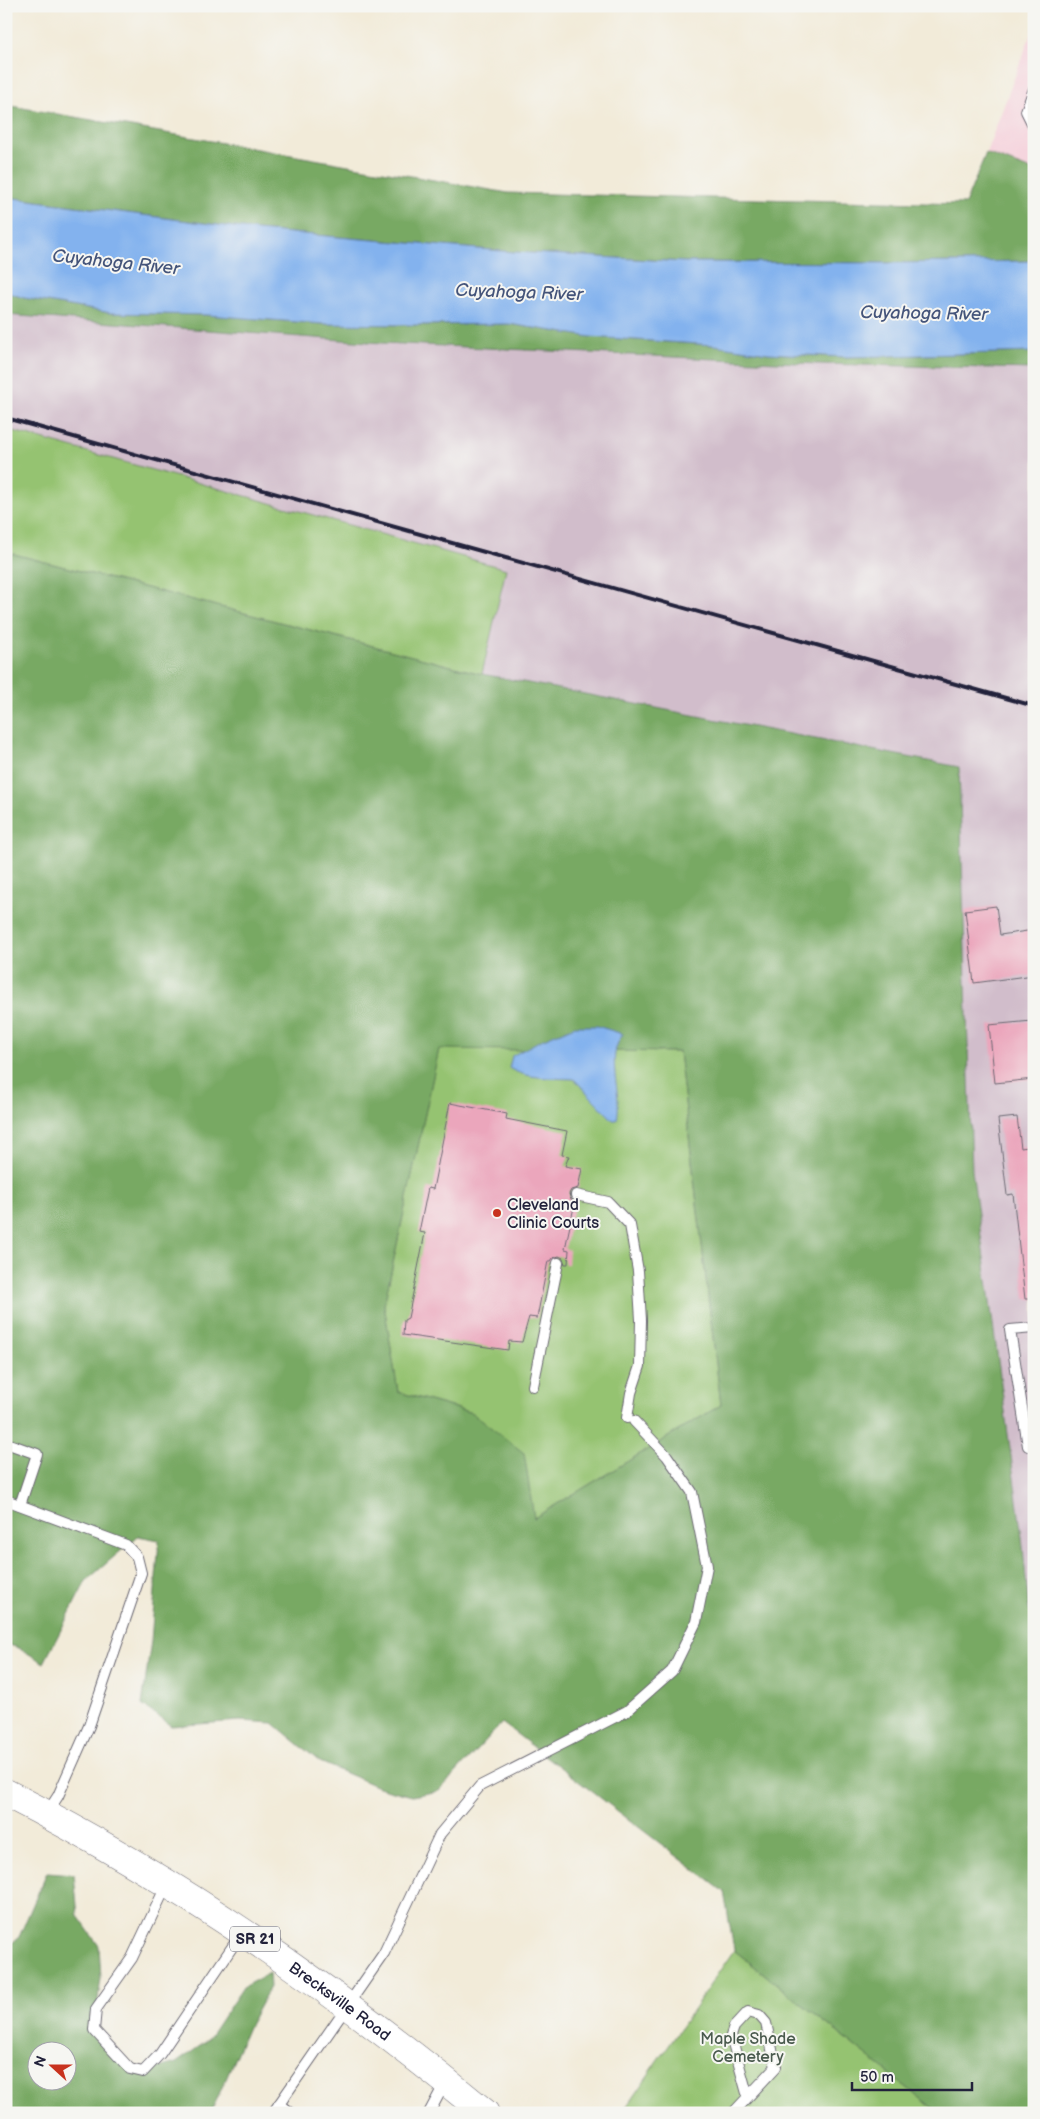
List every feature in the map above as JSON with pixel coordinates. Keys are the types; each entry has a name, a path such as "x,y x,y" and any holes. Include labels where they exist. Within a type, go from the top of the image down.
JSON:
{"main road":[{"name":"Brecksville Road","path":"6,1793 46,1813 168,1882 244,1931 348,2006 446,2080 486,2113"}],"lane":[{"path":"1034,89 1026,111 1034,127"},
{"path":"290,2113 276,2108 384,1953 440,1834 480,1786 627,1712 672,1671 696,1622 708,1566 692,1492 667,1456 630,1420 631,1393 640,1366 641,1320 638,1271 630,1225 608,1202 576,1195"},
{"path":"533,1386 558,1263"},
{"path":"1034,1328 1010,1330 1028,1446 1034,1443"},
{"path":"6,1443 37,1454 20,1505"},
{"path":"6,1500 126,1545 137,1557 141,1573 89,1726 58,1796 46,1813"},
{"path":"168,1882 132,1958 96,2009 94,2030 130,2069 143,2072 160,2054 244,1931"},
{"path":"732,2113 776,2067 766,2023 758,2015 748,2012 734,2027 731,2036 748,2096"},
{"path":"429,2113 446,2080"}],"shaded area":[{"path":"1034,26 1034,171 986,153"},
{"path":"6,315 382,343 818,364 1034,369 1034,1615 1029,1610 1022,1537 972,1170 959,767 482,674 505,569 6,429"}],"green space":[{"path":"6,105 508,193 965,204 986,153 1034,171 1034,261 894,263 684,262 514,252 256,230 6,197"},
{"path":"6,292 24,298 111,313 207,315 323,324 509,324 591,337 714,345 768,353 846,357 1034,352 1034,369 818,364 382,343 46,318 6,315"},
{"path":"6,429 506,569 482,674 6,552"},
{"path":"6,552 482,674 959,767 972,1170 1022,1537 1029,1610 1034,1615 1034,2113 939,2113 734,1950 724,1892 502,1723 439,1791 412,1796 378,1787 320,1762 273,1723 240,1721 171,1726 142,1705 151,1641 159,1540 138,1536 86,1581 44,1663 19,1648 6,1644","holes":["439,1049 679,1052 721,1405 534,1518 524,1453 472,1413 398,1392 384,1305"]},
{"path":"439,1048 679,1052 721,1405 534,1518 472,1413 398,1392 384,1305"},
{"path":"47,1872 74,1874 78,1916 99,1946 101,1978 94,2030 131,2069 143,2072 176,2063 207,2041 243,1987 269,1973 270,1987 248,2027 211,2113 6,2113 6,1948 19,1937"},
{"name":"Maple Shade Cemetery","path":"734,1950 939,2113 622,2113"}],"water":[{"name":"Cuyahoga River","path":"6,197 256,230 514,252 684,262 894,263 1034,261 1034,352 846,357 768,353 714,345 591,337 509,324 323,324 207,315 111,313 24,298 6,292"},
{"path":"575,1026 597,1026 623,1034 615,1054 614,1065 618,1098 617,1120 613,1120 574,1079 531,1076 509,1068 512,1056 541,1040"}],"building":[{"path":"996,906 1000,935 1034,930 1034,975 974,983 965,910"},
{"path":"1032,1021 1034,1079 995,1083 989,1025"},
{"name":"Cleveland Clinic Courts","path":"450,1103 507,1114 506,1119 567,1131 562,1155 569,1156 565,1166 582,1169 578,1188 571,1190 569,1194 571,1200 575,1202 565,1249 569,1250 568,1264 565,1264 563,1258 559,1256 548,1261 537,1318 529,1317 522,1342 509,1341 508,1350 403,1335 404,1320 408,1318 425,1233 419,1232 428,1188 433,1189"},
{"path":"1017,1117 1021,1148 1034,1146 1034,1299 1025,1299 1013,1194 1007,1195 998,1119"}],"railway":[{"path":"6,418 1034,706"}],"place":[{"name":"Cleveland Clinic Courts","path":"497,1213"}]}
